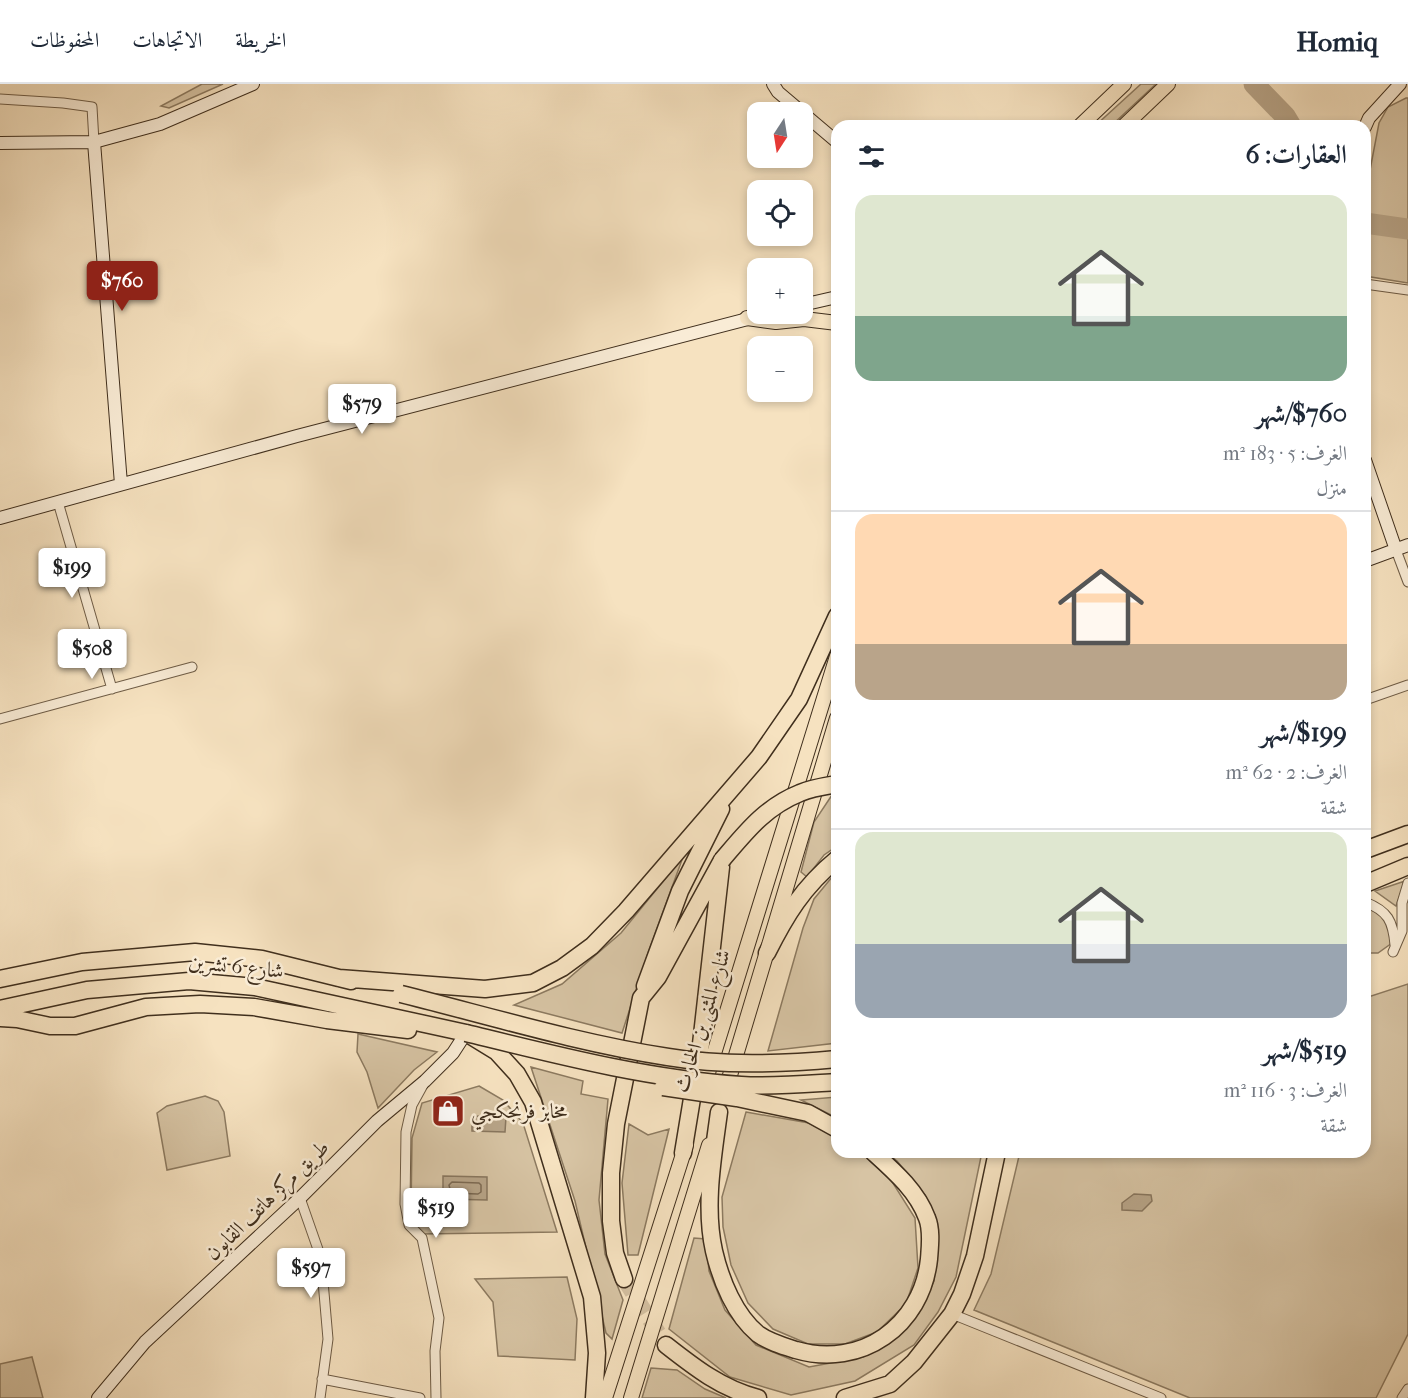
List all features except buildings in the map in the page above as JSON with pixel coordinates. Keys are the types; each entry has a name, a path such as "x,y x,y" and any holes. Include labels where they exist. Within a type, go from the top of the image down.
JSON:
{"highway":[{"path":"339,978 485,989 533,983 562,968 592,946 626,911 759,757 799,699 831,629"},
{"path":"641,998 658,977 722,860 757,819 776,805 801,792 831,785"},
{"path":"624,1279 615,1253 611,1221 611,1173 616,1124 641,998 680,891 726,797"},
{"path":"1371,848 1408,834"},
{"path":"683,1153 701,1044 722,860"},
{"path":"766,953 798,898 831,865"},
{"path":"1371,881 1408,866"},
{"name":"شارع 6 تشرين","path":"0,979 82,962 195,952 261,959 585,1041 670,1058 744,1063 792,1063 831,1060"},
{"name":"شارع 6 تشرين","path":"0,1009 87,990 189,981 255,987 577,1058"},
{"path":"0,1018 50,1026 75,1026 146,1008 200,1004 254,1007 327,1020 417,1031 458,1031 497,1052 517,1074 533,1102 592,1297 597,1353 594,1398"},
{"path":"577,1058 661,1076 741,1085 790,1086 831,1083"},
{"path":"577,1058 658,1086 737,1098 808,1113 831,1126"},
{"path":"719,1112 712,1162 711,1229 714,1252 729,1296 743,1318 759,1335 782,1346 808,1354 832,1355 863,1349 888,1334 908,1316 921,1293 928,1270 930,1246 928,1220 916,1197 898,1174 880,1158"},
{"path":"863,1398 890,1384 914,1362 952,1314 962,1294 975,1256 996,1158"},
{"path":"666,1345 703,1374 746,1395 758,1398"},
{"path":"845,1398 890,1384"}],"main road":[{"path":"0,143 94,142 160,124 253,84"},
{"path":"773,84 778,92 831,137"},
{"path":"1086,120 1124,84"},
{"path":"1130,120 1168,84"},
{"path":"1368,120 1400,84"},
{"path":"94,142 121,484"},
{"path":"813,302 831,298"},
{"path":"0,518 747,318"},
{"path":"813,320 831,322"},
{"path":"1371,474 1402,548 1371,559"},
{"name":"شارع المثنى بن الحارث","path":"605,1398 831,675"},
{"path":"631,1398 831,738"},
{"name":"طريق مركز هاتف القابون","path":"98,1398 145,1342 300,1198 377,1121 425,1081 453,1053 458,1031"}],"street":[{"path":"0,99 92,107 94,142"},
{"path":"1371,285 1408,290"},
{"path":"58,502 112,689"},
{"path":"1402,548 1408,582"},
{"path":"0,719 192,667"},
{"path":"1371,698 1408,685"},
{"path":"1371,906 1388,916 1394,929 1394,950 1402,931 1402,903 1408,883"},
{"path":"1402,924 1408,935"},
{"path":"425,1081 412,1105 406,1132 405,1204 409,1225 422,1238 439,1318 435,1351 436,1398"},
{"path":"300,1198 321,1258 328,1339 320,1398"},
{"path":"952,1314 1154,1397"},
{"path":"322,1379 420,1398"},
{"path":"1402,1398 1408,1389"}],"shaded area":[{"path":"202,84 223,84 169,108 161,106"},
{"path":"1141,84 1156,84 1117,120 1102,120"},
{"path":"1408,98 1408,283 1371,277 1371,165 1379,123 1388,107"},
{"path":"831,796 831,850 824,855 807,877 801,872 814,822"},
{"path":"683,857 622,1033 514,1005 562,984 621,933"},
{"path":"831,878 831,1044 768,1051 803,928 814,899"},
{"path":"1405,881 1396,906 1375,891"},
{"path":"1371,910 1384,916 1392,943 1378,953 1371,953"},
{"path":"1408,984 1408,1334 1376,1398 1190,1398 974,1310 991,1274 1019,1158 1371,1158 1371,996"},
{"path":"358,1034 437,1052 414,1070 378,1108 367,1072 357,1052"},
{"path":"531,1067 583,1081 581,1094 608,1099 599,1200 605,1254 623,1300 612,1339 606,1333 575,1201"},
{"path":"479,1086 503,1100 523,1123 557,1232 418,1234 411,1213 412,1138 422,1103"},
{"path":"205,1096 218,1101 224,1112 230,1156 167,1170 157,1113 167,1106"},
{"path":"831,1098 831,1115 801,1100"},
{"path":"746,1112 809,1123 831,1135 831,1158 867,1158 891,1180 915,1218 918,1268 906,1304 877,1332 845,1344 808,1344 773,1329 748,1303 731,1265 723,1227 722,1197"},
{"path":"629,1124 648,1135 669,1129 638,1255 628,1255 622,1183"},
{"path":"893,1158 981,1158 956,1277 938,1312 914,1345 855,1381 791,1395 730,1377 669,1329 694,1238 706,1239 709,1271 725,1310 756,1345 809,1367 863,1357 895,1338 919,1313 934,1281 938,1234 925,1195"},
{"path":"567,1277 577,1319 575,1360 498,1356 493,1302 475,1279"},
{"path":"32,1357 43,1398 0,1398 0,1364"},
{"path":"651,1368 677,1370 705,1389 726,1398 642,1398"}],"water":[{"path":"472,1116 506,1117 505,1132 472,1131"},
{"path":"443,1176 487,1177 487,1200 443,1199"},
{"path":"1134,1194 1151,1195 1152,1201 1142,1211 1122,1210 1122,1203"}],"waterway":[{"path":"1254,84 1287,120"},
{"path":"1371,224 1408,229"}],"tunnel":[{"path":"624,1279 666,1345"}],"place":[{"name":"مخابز فرنجكجي","path":"448,1111"}]}
